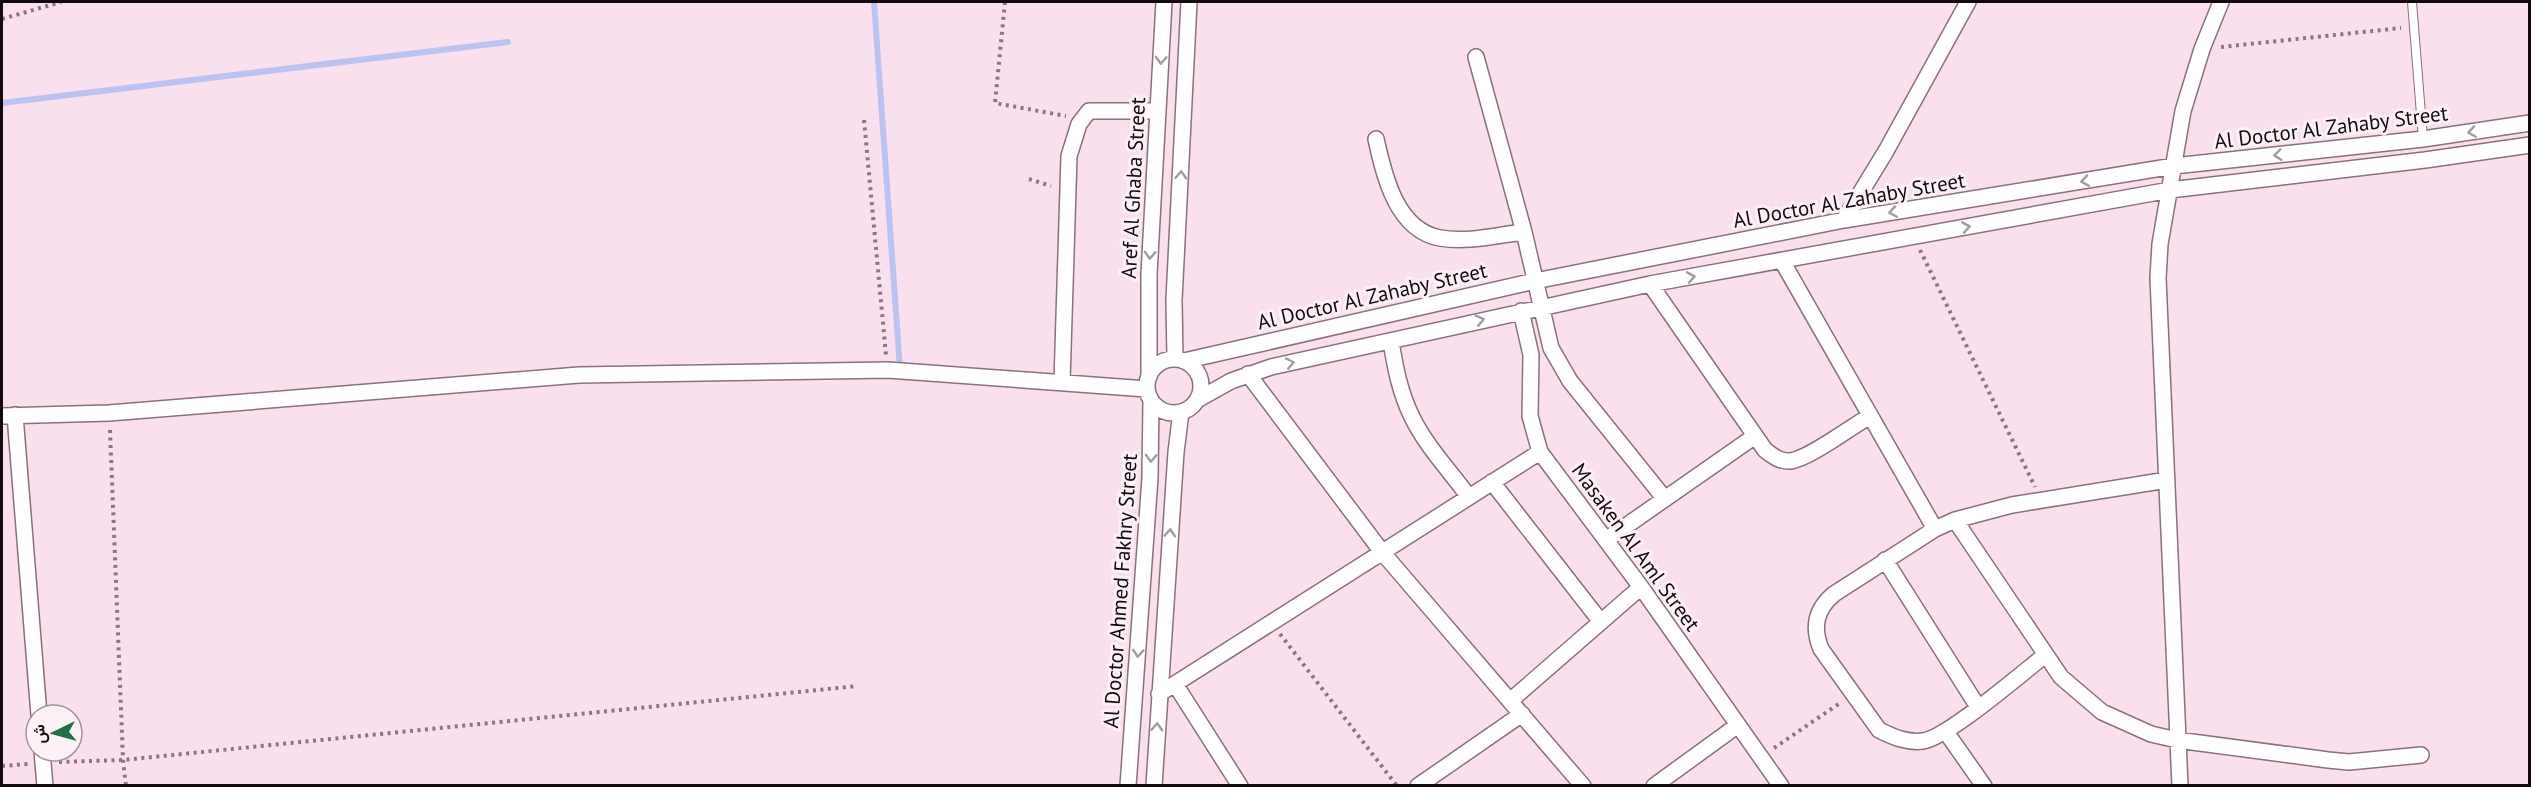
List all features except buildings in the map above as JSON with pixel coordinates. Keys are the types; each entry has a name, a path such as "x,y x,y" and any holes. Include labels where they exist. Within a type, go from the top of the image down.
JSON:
{"street":[{"name":"Aref Al Ghaba Street","path":"1149,388 1149,274 1164,2"},
{"path":"1179,360 1174,300 1189,2"},
{"path":"1844,220 1887,151 1968,2"},
{"path":"2180,786 2158,278 2160,244 2183,111 2202,49 2221,2"},
{"path":"1476,57 1524,232 1551,348 1559,365 1665,499"},
{"path":"1062,382 1066,191 1069,156 1074,137 1082,118 1089,111 1158,111"},
{"name":"Al Doctor Al Zahaby Street","path":"1179,360 1535,281 1844,220 2174,166 2423,139 2529,123"},
{"path":"1376,139 1393,197 1418,229 1429,235 1456,239 1524,232"},
{"name":"Al Doctor Al Zahaby Street","path":"1197,400 1248,374 1521,311 1650,284 2170,190 2425,160 2529,145"},
{"path":"1782,261 1935,529"},
{"path":"1650,284 1765,450 1776,459 1789,461 1802,457 1870,416"},
{"name":"Masaken Al Aml Street","path":"1521,311 1531,355 1530,416 1533,434 1540,452 1641,587 1781,786"},
{"path":"1391,341 1402,393 1412,418 1469,497"},
{"path":"1179,360 1192,366 1201,382 1197,400 1190,408 1181,412 1169,413 1159,408 1149,388 1155,367 1164,361 1179,360"},
{"path":"38,703 8,415 109,413 579,375 888,370 1149,388"},
{"path":"1248,374 1382,552 1583,786"},
{"name":"Al Doctor Ahmed Fakhry Street","path":"1128,786 1150,478 1149,388"},
{"path":"1154,786 1176,452 1181,412"},
{"path":"1606,540 1755,436"},
{"path":"1159,694 1540,452"},
{"path":"2044,656 1946,732 1926,741 1909,741 1879,730 1821,649 1816,637 1818,612 1834,594 1935,529 1955,520 1983,512 2168,480"},
{"path":"1492,482 1601,622"},
{"path":"1955,520 2044,656 2067,684 2102,712 2151,734 2177,740 2349,762 2421,755"},
{"path":"1885,560 1978,707"},
{"path":"1510,701 1641,587"},
{"path":"1175,684 1240,786"},
{"path":"1418,786 1521,714"},
{"path":"1654,786 1738,725"},
{"path":"1946,732 1984,786"},
{"path":"43,763 45,786"}],"lane":[{"path":"2412,2 2423,139"}],"path":[{"path":"2,19 61,2"},
{"path":"1005,2 996,103 1082,118"},
{"path":"2202,49 2414,27"},
{"path":"864,120 888,370"},
{"path":"1029,179 1066,191"},
{"path":"1914,237 2042,501"},
{"path":"109,413 123,760 126,786"},
{"path":"1271,623 1396,786"},
{"path":"84,759 123,760 857,686"},
{"path":"1761,757 1854,694"},
{"path":"2,766 24,761"}],"waterway":[{"path":"874,2 900,369"},
{"path":"2,103 508,42"}]}
